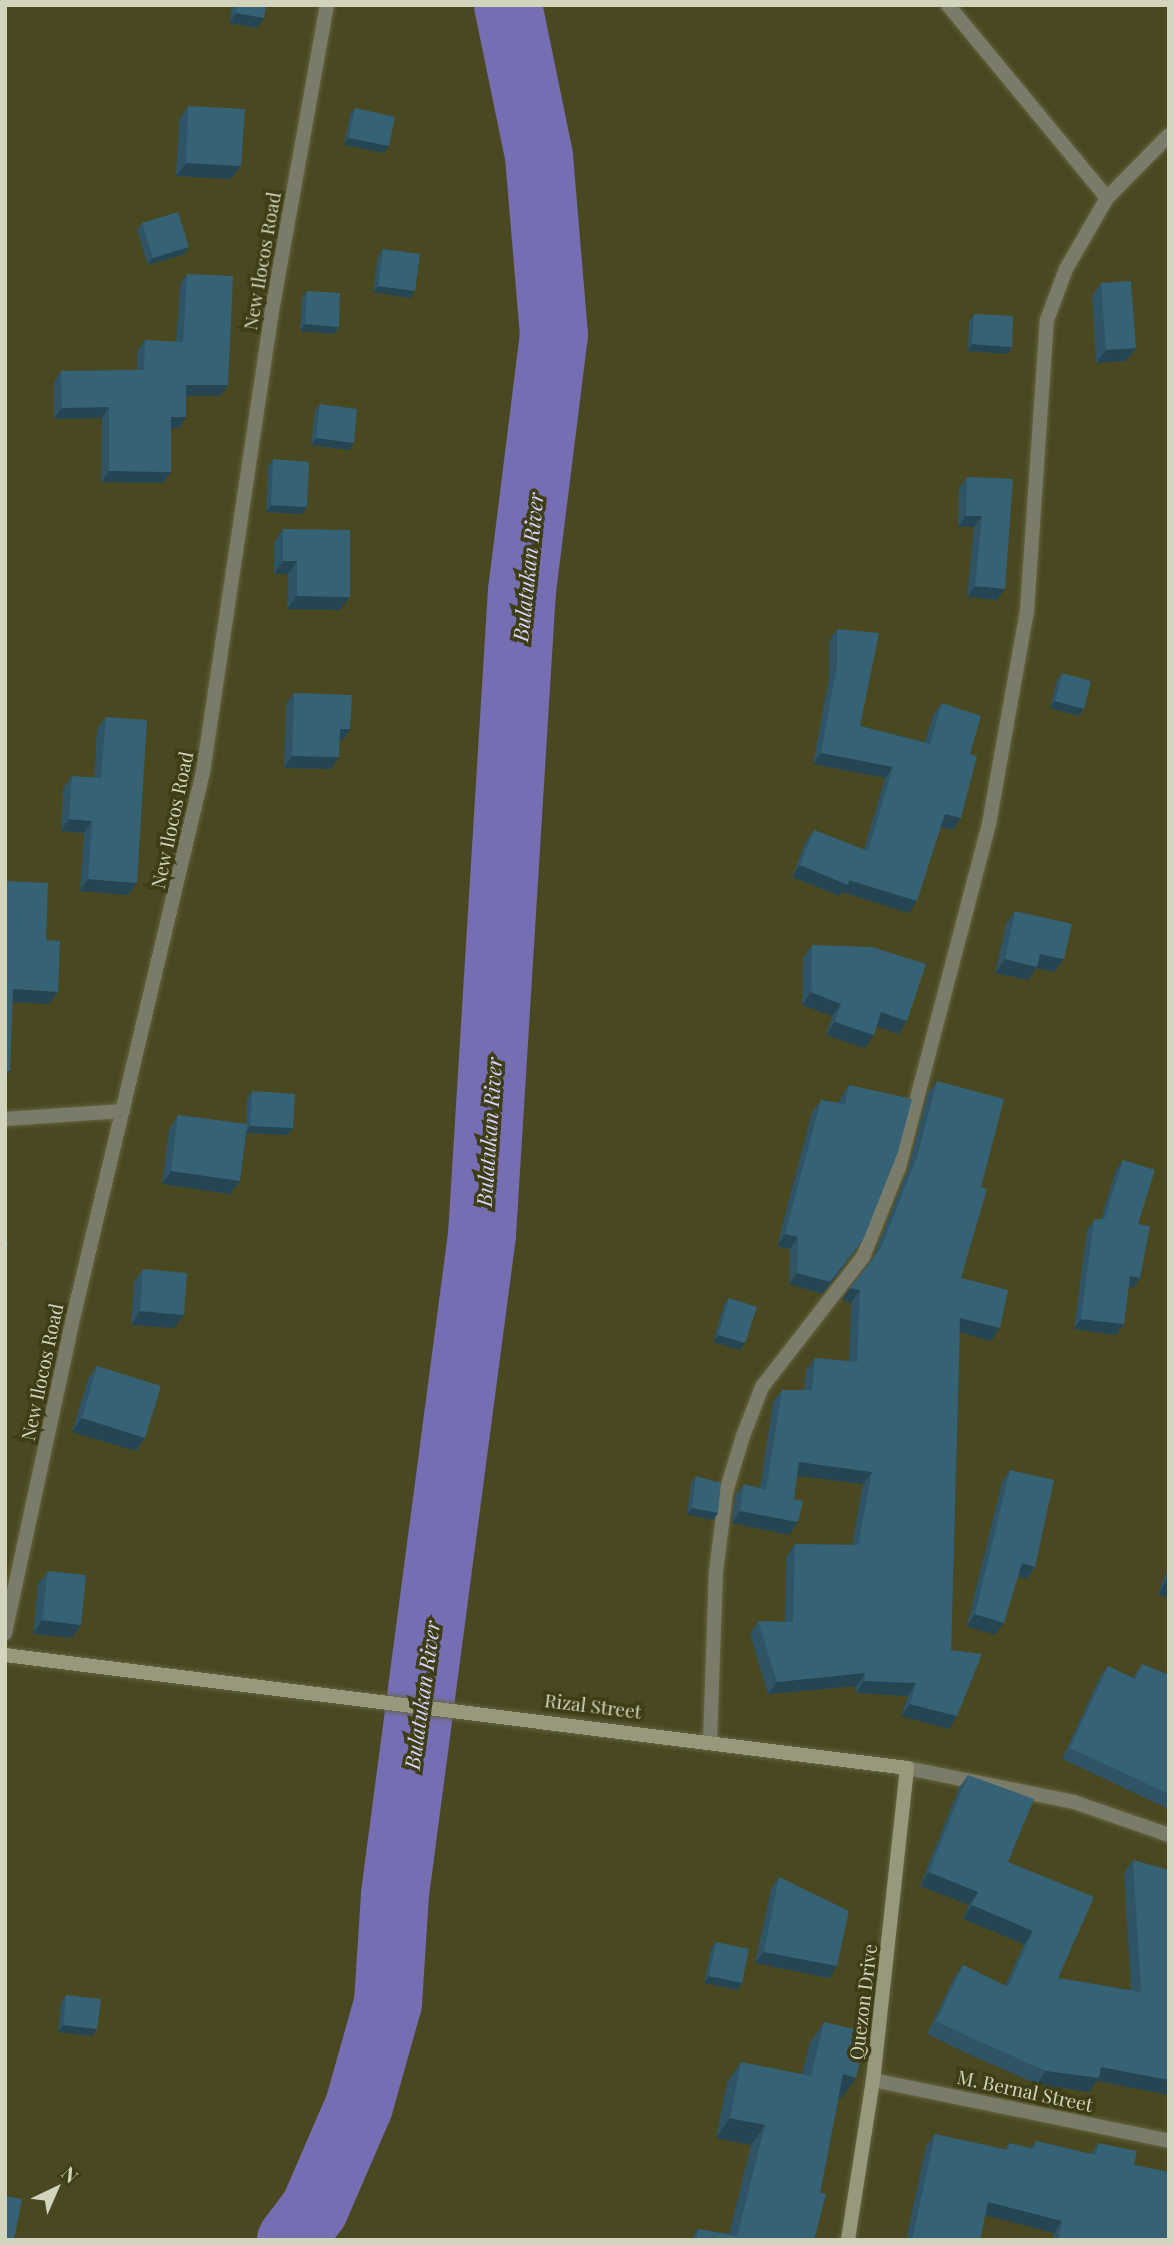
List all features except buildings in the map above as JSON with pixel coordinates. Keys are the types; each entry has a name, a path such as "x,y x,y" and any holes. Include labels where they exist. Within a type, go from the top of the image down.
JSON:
{"main road":[{"name":"Rizal Street","path":"5,1655 641,1731 907,1768"},
{"name":"Quezon Drive","path":"848,2240 873,2080 907,1768"}],"street":[{"name":"New Ilocos Road","path":"5,1633 122,1111 203,772 268,330 327,5"},
{"path":"948,5 1107,198"},
{"path":"710,1741 716,1572 726,1492 762,1387 863,1256 899,1167 989,824 1027,611 1047,320 1066,269 1107,198 1169,135"},
{"path":"5,1119 122,1111"},
{"name":"Rizal Street","path":"907,1768 1074,1802 1169,1835"},
{"name":"M. Bernal Street","path":"873,2080 1169,2141"}],"waterway":[{"name":"Bulatukan River","path":"291,2240 314,2210 359,2106 388,2003 395,1894 482,1235 522,591 554,335 539,156 508,5"}]}
